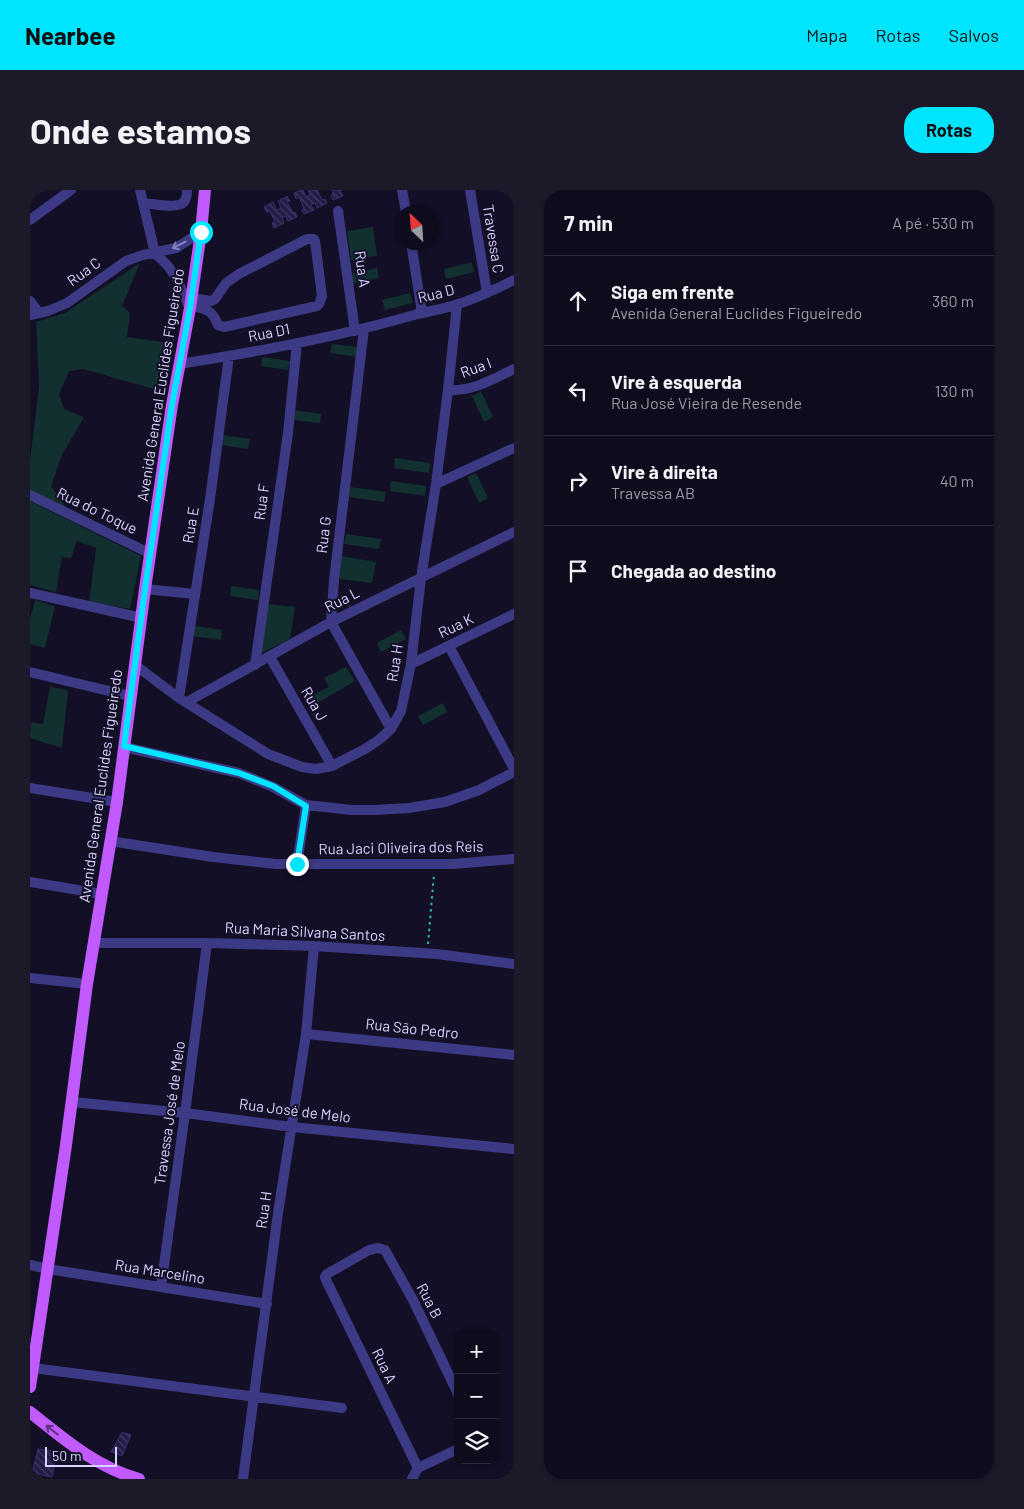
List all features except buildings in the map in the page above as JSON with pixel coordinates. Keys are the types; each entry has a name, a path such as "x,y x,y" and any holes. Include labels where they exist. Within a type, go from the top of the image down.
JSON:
{"main road":[{"name":"Avenida General Euclides Figueiredo","path":"30,1387 72,1102 87,984 117,802 145,589 201,232 205,190"},
{"path":"30,1412 79,1451 111,1468 139,1479"}],"street":[{"path":"30,220 71,190"},
{"path":"140,190 155,252 177,279 190,304 213,314 218,325 224,327 320,304 322,296 315,241 314,239 307,239 239,274 226,283 215,299 190,304"},
{"path":"144,203 175,206 181,204 186,198 187,190"},
{"path":"402,190 405,205"},
{"name":"Travessa C","path":"470,190 487,293"},
{"name":"Rua A","path":"338,211 360,330"},
{"name":"Rua C","path":"34,314 67,303 126,261 180,246 201,232"},
{"path":"412,250 422,312"},
{"name":"Rua D","path":"360,330 422,312 457,305 514,280"},
{"path":"30,301 34,314"},
{"name":"Rua H","path":"135,665 183,700 268,754 310,769 332,766 365,749 380,739 391,728 400,711 411,664 421,578 436,484 457,305"},
{"name":"Rua D1","path":"179,364 360,330"},
{"name":"Rua G","path":"331,622 360,330"},
{"name":"Rua F","path":"255,665 288,433 298,343"},
{"name":"Rua E","path":"183,700 195,594 229,356"},
{"name":"Rua I","path":"448,390 468,388 514,369"},
{"path":"436,484 514,448"},
{"name":"Rua do Toque","path":"30,495 151,554"},
{"name":"Rua L","path":"183,700 255,665 331,622 514,532"},
{"path":"145,589 195,594"},
{"path":"30,592 142,618"},
{"name":"Rua K","path":"411,664 514,614"},
{"path":"331,622 391,728"},
{"path":"124,746 239,773 273,786 306,806 374,810 428,806 458,798 479,790 514,770 449,646"},
{"name":"Rua J","path":"270,657 332,766"},
{"path":"30,672 130,696"},
{"path":"30,788 117,802"},
{"path":"297,864 306,806"},
{"name":"Rua Jaci Oliveira dos Reis","path":"110,841 213,857 276,864 463,864 514,859"},
{"path":"30,882 102,894"},
{"name":"Rua Maria Silvana Santos","path":"94,943 207,943 314,946 427,954 514,964"},
{"name":"Travessa José de Melo","path":"161,1287 186,1113 207,943"},
{"name":"Rua H","path":"243,1479 268,1304 278,1213 306,1034 314,946"},
{"path":"30,978 87,984"},
{"name":"Rua São Pedro","path":"306,1034 514,1055"},
{"name":"Rua José de Melo","path":"72,1102 186,1113 292,1127 514,1149"},
{"name":"Rua B","path":"325,1276 332,1270 369,1250 378,1248 385,1250 413,1300 454,1386"},
{"name":"Rua Marcelino","path":"30,1265 268,1304"},
{"name":"Rua A","path":"325,1276 418,1468"},
{"path":"33,1368 342,1408"},
{"path":"412,1479 418,1468 454,1451"}],"path":[{"path":"427,954 435,864"}],"green space":[{"path":"373,227 377,256 351,260 347,231"},
{"path":"472,262 474,272 446,279 444,269"},
{"path":"140,263 122,306 130,313 127,337 169,343 161,391 83,369 69,371 59,394 64,409 84,417 62,455 51,486 66,507 30,490 30,461 39,387 36,322 65,313"},
{"path":"377,268 379,278 351,284 349,274"},
{"path":"410,293 413,303 385,310 382,300"},
{"path":"332,344 359,347 358,357 330,353"},
{"path":"262,357 290,361 288,370 261,366"},
{"path":"481,391 493,417 484,422 472,396"},
{"path":"293,410 321,414 320,423 292,420"},
{"path":"222,435 250,439 248,449 221,445"},
{"path":"395,458 430,463 429,473 394,468"},
{"path":"476,473 488,498 479,503 467,477"},
{"path":"391,481 426,486 425,496 390,491"},
{"path":"350,487 386,492 384,502 349,497"},
{"path":"30,501 141,556 130,609 89,602 96,548 77,541 71,558 62,557 56,592 30,585"},
{"path":"346,534 381,539 379,549 344,544"},
{"path":"341,556 376,562 372,583 339,579"},
{"path":"231,586 259,590 258,600 230,596"},
{"path":"35,600 55,606 45,648 30,644 30,619"},
{"path":"267,604 295,607 290,639 259,654"},
{"path":"194,626 222,630 221,640 193,636"},
{"path":"401,630 406,639 381,652 377,643"},
{"path":"346,667 355,681 309,708 304,699 329,687 324,678"},
{"path":"50,687 68,690 62,748 30,738 31,722 43,724"},
{"path":"443,703 447,712 423,725 418,716"}],"route":[{"path":"201,232 190,308 172,405 124,746 239,773 273,786 306,806 297,864"}]}
